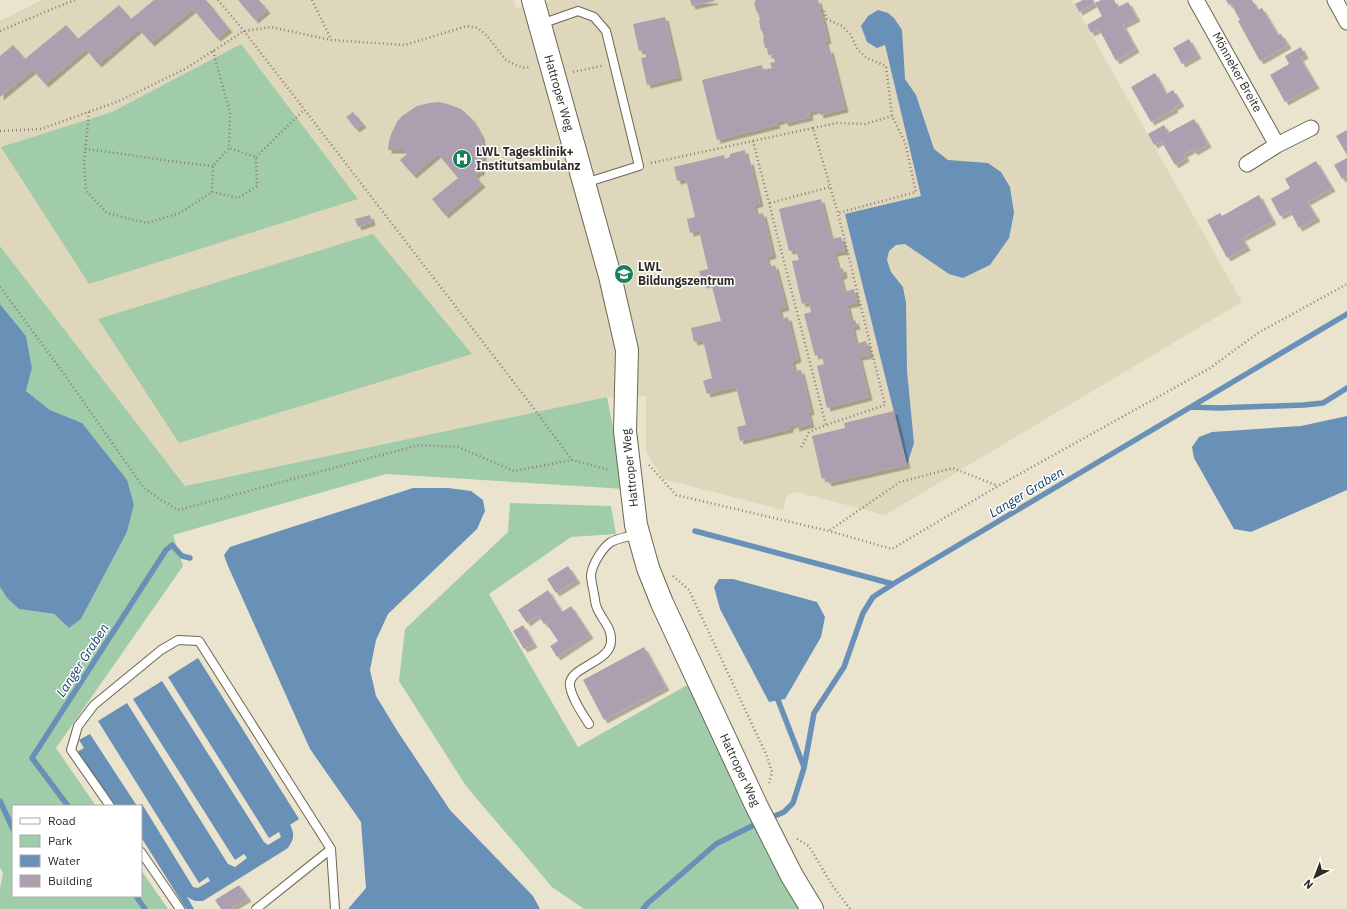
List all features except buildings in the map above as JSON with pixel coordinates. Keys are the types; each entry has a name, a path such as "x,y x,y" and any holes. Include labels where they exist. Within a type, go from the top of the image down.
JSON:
{"main road":[{"name":"Hattroper Weg","path":"533,0 610,276 627,350 625,431 637,467 638,534 648,568 662,603 786,841 792,876 812,909"}],"street":[{"name":"Mönneker Breite","path":"1196,0 1277,145"},
{"path":"1335,0 1347,22"},
{"path":"1247,164 1277,145 1311,128"}],"lane":[{"path":"539,24 578,11 594,17 606,31 639,166 584,183"},
{"path":"589,724 573,696 570,685 572,678 579,671 603,656 608,651 612,642 610,629 596,607 591,575 598,556 603,548 612,541 638,534"},
{"path":"109,805 71,750 78,726 94,705 161,650 178,640 199,641 331,849 335,909"},
{"path":"256,909 331,849"},
{"path":"142,853 180,909"}],"path":[{"path":"0,32 75,0"},
{"path":"218,0 244,31 572,460"},
{"path":"312,0 331,40"},
{"path":"821,11 824,10 827,19 842,26 850,34 858,50 862,54 867,58 886,66 892,116 906,142 916,192 838,213"},
{"path":"0,131 41,129 119,101 185,69 244,31 271,27 331,40 405,45 467,26 478,28 486,35 506,60 525,68 533,67"},
{"path":"212,192 213,166 230,148 230,112 213,51"},
{"path":"554,76 614,64"},
{"path":"89,112 84,162 86,191 107,213 147,222 180,212 212,192 238,198 257,186 256,157 304,110"},
{"path":"639,166 837,123 865,124 892,116"},
{"path":"801,448 808,432 885,406 838,213 813,128"},
{"path":"754,141 826,425"},
{"path":"230,148 256,157"},
{"path":"85,149 132,154 169,162 213,166"},
{"path":"770,203 830,187"},
{"path":"0,287 64,374 143,487 178,510 420,445 458,447 514,471 572,460 637,467 676,495 829,531 892,549 998,486 1210,368 1258,333 1347,284"},
{"path":"829,531 900,482 953,468 998,486"},
{"path":"672,575 689,590 766,754 772,772 762,796"},
{"path":"786,841 810,846 832,885 850,909"}],"shaded area":[{"name":"LWL Bildungszentrum","path":"42,0 514,0 516,8 553,0 1072,0 1242,302 885,515 797,492 787,495 783,510 663,479 646,452 646,396 607,397 185,486 0,246 0,21"}],"green space":[{"path":"241,44 358,199 89,284 1,147 112,112"},
{"path":"373,234 472,354 179,443 98,319"},
{"path":"0,246 185,486 607,397 625,489 386,474 173,535 183,566 56,748 95,805 12,805 12,897 142,897 142,871 168,909 0,909 0,888 3,874 0,867 0,587 7,598 19,609 54,614 69,628 81,619 127,532 134,505 82,423 50,410 26,391 32,368 26,336 0,304"},
{"path":"510,503 611,506 616,534 571,537 489,594 578,747 689,684 801,909 584,909 552,887 466,786 399,681 405,629 508,532"}],"water":[{"path":"878,10 888,13 894,18 902,30 905,79 916,95 934,149 948,160 988,163 1001,172 1010,187 1014,213 1009,238 990,265 963,278 949,274 905,244 896,245 889,251 887,260 891,272 903,287 906,303 907,371 914,443 907,465 845,214 921,196 885,45 877,48 867,42 861,26 868,16"},
{"path":"0,304 26,336 32,368 26,391 50,410 82,423 127,480 134,505 127,532 81,619 69,628 54,614 19,609 7,598 0,587"},
{"path":"1347,416 1347,490 1251,532 1234,529 1194,458 1192,447 1199,437 1212,432 1301,426"},
{"path":"413,488 448,488 471,491 483,500 485,511 477,529 388,614 376,640 370,670 376,696 450,810 533,896 540,909 348,909 366,888 361,822 310,749 224,555 230,547"},
{"path":"719,579 733,579 817,602 825,617 821,637 785,699 769,702 720,609 714,587"},
{"path":"198,658 299,819 290,825 293,831 293,836 292,842 288,848 203,901 195,901 187,897 194,909 186,909 142,839 142,805 140,805 142,804 193,887 198,888 210,881 208,877 199,883 98,721 127,703 228,864 235,867 247,858 244,854 235,860 133,699 162,681 264,842 268,845 281,837 279,832 269,838 168,677"},
{"path":"90,734 136,805 110,805 77,752 84,748 79,740"}],"waterway":[{"name":"Langer Graben","path":"695,531 893,584 1347,314"},
{"path":"1191,407 1218,408 1323,403 1347,388"},
{"name":"Langer Graben","path":"67,805 32,758 166,550 172,545 182,556 190,558"},
{"path":"768,819 784,812 793,803 804,768 814,713 844,667 863,613 873,597 893,584"},
{"path":"778,700 804,767"},
{"path":"0,801 12,827"},
{"path":"643,909 716,844 760,822"},
{"path":"137,897 145,909"}],"place":[{"name":"LWL Tagesklinik+ Institutsambulanz","path":"462,159"},
{"name":"LWL Bildungszentrum","path":"624,274"}]}
